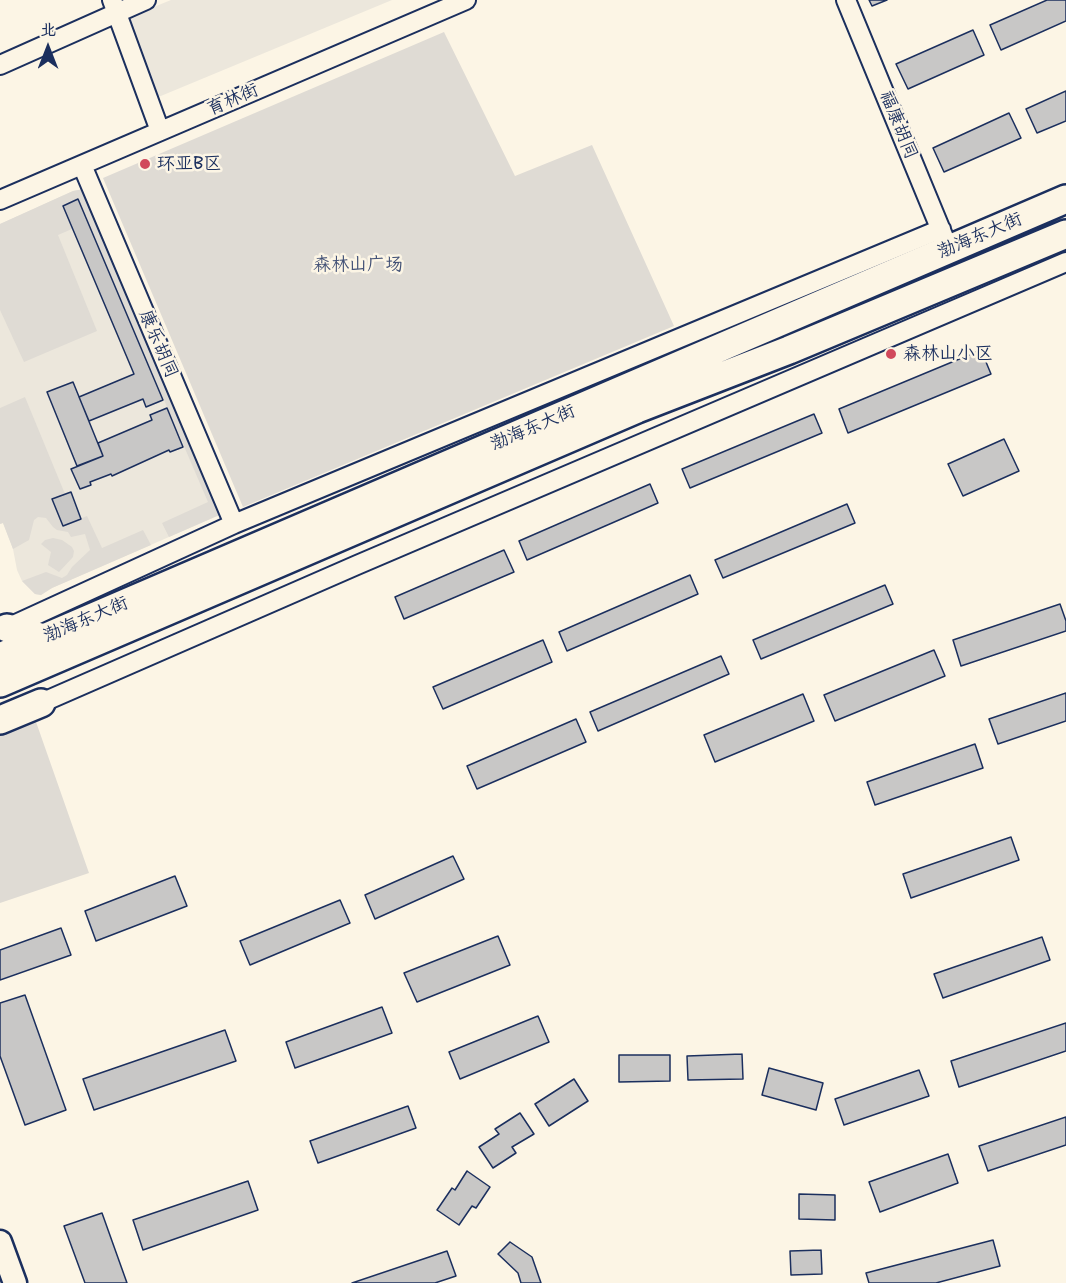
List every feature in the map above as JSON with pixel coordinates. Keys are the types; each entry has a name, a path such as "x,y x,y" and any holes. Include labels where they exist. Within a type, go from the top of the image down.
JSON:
{"highway":[{"name":"渤海东大街","path":"0,657 945,239 1066,199"},
{"name":"渤海东大街","path":"0,684 637,409 789,350 1066,234"},
{"path":"4,629 44,638"},
{"path":"0,720 41,703"}],"main road":[{"path":"0,1242 15,1283"}],"street":[{"path":"0,65 114,7 146,0"},
{"name":"育林街","path":"0,200 466,0"},
{"name":"福康胡同","path":"846,0 945,239"},
{"path":"114,7 160,131"},
{"name":"康乐胡同","path":"82,165 234,524"},
{"name":"渤海东大街","path":"4,629 234,524 945,239"},
{"path":"41,703 357,565 1066,262"}],"shaded area":[{"path":"171,0 392,0 156,98 129,17"},
{"path":"84,189 224,513 52,588 41,595 35,594 22,581 3,523 0,524 0,224 73,191"}],"green space":[{"name":"森林山广场","path":"444,32 515,176 592,145 674,326 243,507 103,178"},
{"path":"84,189 224,513 169,537 162,523 208,502 78,200 63,206 72,229 58,235 97,331 24,362 0,310 0,224 73,191"},
{"path":"25,397 65,494 53,499 63,526 87,516 102,548 143,530 151,545 52,588 41,595 35,594 22,581 46,572 62,578 90,550 85,534 71,537 68,532 53,527 46,518 38,517 34,520 29,540 13,549 3,523 0,524 0,408"},
{"path":"53,538 62,540 74,551 73,557 59,572 48,565 51,552 41,544"},
{"path":"35,719 89,873 0,903 0,731"}],"building":[{"path":"869,0 887,0 872,6"},
{"path":"1047,0 1066,0 1066,21 1001,50 990,25"},
{"path":"973,30 984,55 908,89 896,64"},
{"path":"1066,91 1066,121 1037,133 1026,109"},
{"path":"1009,113 1021,138 944,172 933,148"},
{"path":"78,199 163,400 146,407 143,399 89,421 79,397 134,374 63,206"},
{"path":"981,350 991,374 848,433 839,409"},
{"path":"73,382 103,456 77,466 47,392"},
{"path":"167,408 183,447 170,452 169,450 112,476 111,474 90,482 91,485 80,489 71,469 103,456 98,443 152,420 150,415"},
{"path":"814,414 822,433 690,488 682,469"},
{"path":"1004,439 1019,471 963,496 948,464"},
{"path":"650,484 658,503 527,560 519,541"},
{"path":"71,492 81,519 63,526 52,499"},
{"path":"847,504 855,523 723,578 715,560"},
{"path":"504,550 514,572 404,619 395,597"},
{"path":"690,575 698,594 567,651 559,632"},
{"path":"885,585 893,604 761,659 753,640"},
{"path":"1060,604 1066,621 1066,631 961,666 953,640"},
{"path":"543,640 552,662 443,709 433,687"},
{"path":"934,650 945,676 835,721 824,695"},
{"path":"721,656 729,674 598,731 590,712"},
{"path":"1066,693 1066,721 998,744 989,719"},
{"path":"803,694 814,721 715,762 704,735"},
{"path":"576,719 586,742 477,789 467,766"},
{"path":"975,744 983,768 875,805 867,782"},
{"path":"1011,837 1019,860 911,898 903,874"},
{"path":"453,856 464,879 375,919 365,895"},
{"path":"175,876 187,906 96,941 85,911"},
{"path":"340,900 350,923 250,965 240,941"},
{"path":"61,928 71,955 0,980 0,950"},
{"path":"498,936 510,965 417,1002 404,973"},
{"path":"1042,937 1050,960 943,998 934,974"},
{"path":"25,995 66,1110 25,1125 0,1056 0,1003"},
{"path":"382,1007 392,1033 295,1068 286,1042"},
{"path":"538,1016 549,1042 460,1079 449,1052"},
{"path":"1066,1023 1066,1051 959,1087 951,1061"},
{"path":"225,1030 236,1061 94,1110 83,1079"},
{"path":"742,1054 743,1079 688,1080 687,1056"},
{"path":"619,1055 670,1055 670,1081 619,1082"},
{"path":"769,1068 823,1083 816,1110 762,1095"},
{"path":"919,1070 929,1096 844,1125 835,1099"},
{"path":"574,1079 588,1101 549,1126 535,1104"},
{"path":"408,1106 416,1128 318,1163 310,1141"},
{"path":"520,1113 534,1134 512,1147 516,1153 493,1168 479,1147 499,1134 495,1129"},
{"path":"1066,1117 1066,1145 988,1171 979,1146"},
{"path":"948,1154 958,1183 880,1212 869,1182"},
{"path":"467,1171 490,1187 476,1208 472,1206 459,1225 437,1210 452,1188 455,1190"},
{"path":"248,1181 258,1210 143,1250 133,1220"},
{"path":"799,1194 835,1195 835,1220 799,1219"},
{"path":"102,1213 127,1283 85,1283 64,1226"},
{"path":"993,1240 1000,1266 936,1283 869,1283 866,1273"},
{"path":"510,1242 532,1257 541,1283 521,1283 518,1273 498,1254"},
{"path":"821,1250 822,1274 791,1275 790,1251"},
{"path":"447,1251 456,1276 435,1283 352,1283"}],"place":[{"name":"环亚B区","path":"145,164"},
{"name":"森林山小区","path":"891,354"}]}
